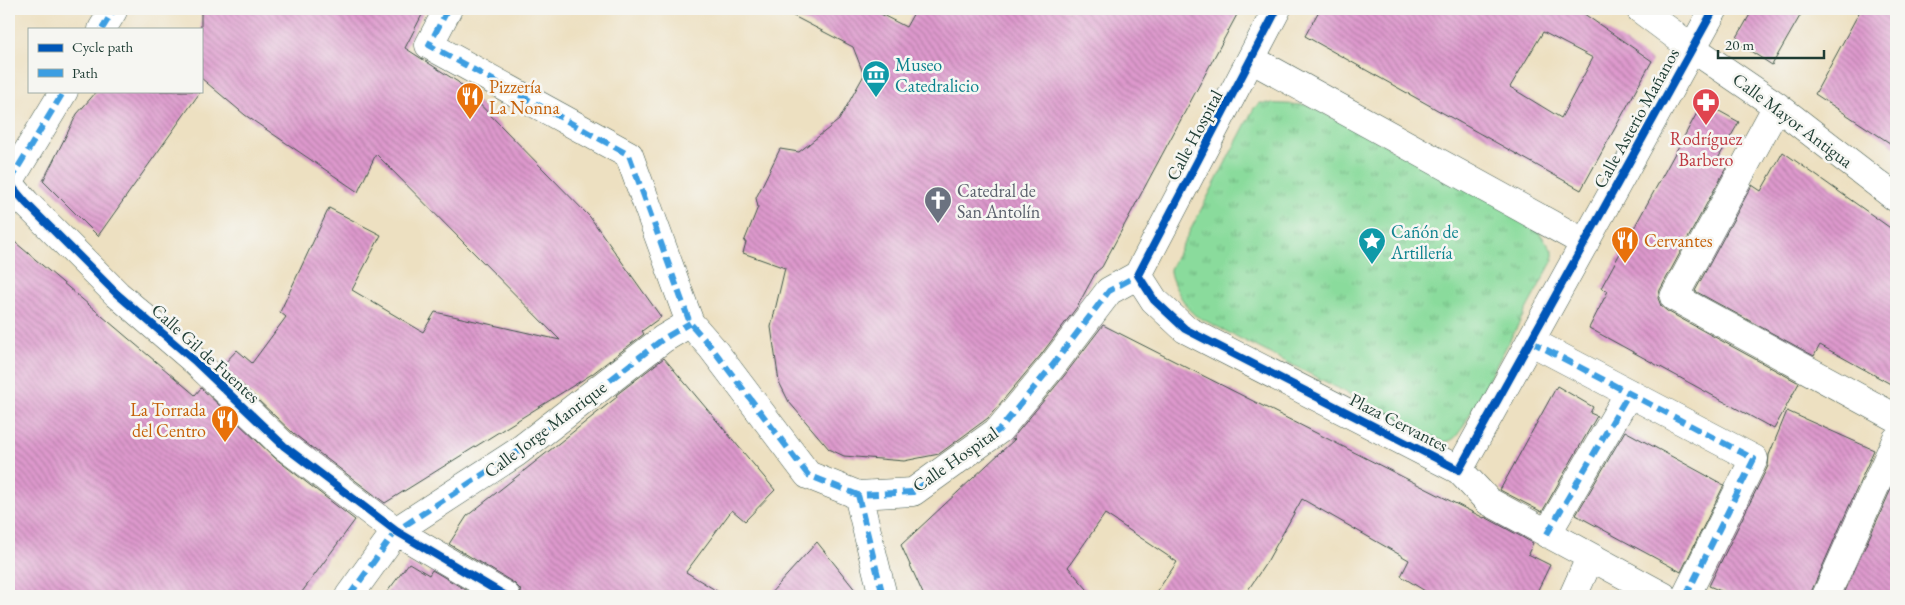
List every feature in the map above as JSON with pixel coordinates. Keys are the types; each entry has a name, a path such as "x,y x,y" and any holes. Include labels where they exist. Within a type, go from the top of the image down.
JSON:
{"street":[{"path":"448,9 429,45 629,155 690,323"},
{"name":"Calle Hospital","path":"690,323 712,348 808,475 858,495 913,492 998,430 1052,366 1109,291 1138,275 1277,9"},
{"name":"Calle Mayor Antigua","path":"1640,9 1692,48 1777,106 1896,198"},
{"name":"Calle Asterio Mañanos","path":"1585,243 1714,9"},
{"path":"1251,59 1585,243"},
{"path":"9,182 63,92"},
{"path":"1777,106 1674,297 1896,418"},
{"name":"Calle Gil de Fuentes","path":"9,182 26,203 117,294 196,362 284,446 396,531 506,596"},
{"name":"Plaza Cervantes","path":"1138,275 1154,300 1185,328 1459,470 1585,243"},
{"name":"Calle Jorge Manrique","path":"396,531 516,453 663,339 690,323"},
{"path":"1530,341 1754,459 1686,596"},
{"path":"1547,534 1629,393"},
{"path":"1826,596 1896,440"},
{"path":"1459,470 1488,501 1663,596"},
{"path":"858,495 883,596"},
{"path":"349,596 396,531"},
{"path":"1573,596 1590,558"}],"green space":[{"path":"1260,103 1308,105 1531,220 1553,252 1553,260 1463,427 1451,440 1444,442 1196,316 1179,294 1172,280 1170,269 1254,108"}],"building":[{"path":"201,9 425,9 405,48 458,82 590,217 661,317 642,331 644,334 592,374 385,503 294,434 222,366 237,350 252,363 286,317 280,312 329,208 381,235 352,290 423,332 435,312 560,340 376,154 358,192 245,115 202,79"},
{"name":"Catedral de San Antolín","path":"780,9 871,9 906,27 916,9 1240,9 1102,267 1096,272 1077,307 1040,356 988,418 939,454 904,461 844,456 829,449 789,402 779,382 771,327 785,268 743,253 746,242 744,242 758,207 756,198 780,149 799,152 839,120 864,75 853,47"},
{"path":"1320,9 1577,9 1652,61 1581,190 1305,36","holes":["1543,32 1593,58 1561,118 1510,87"]},
{"path":"1753,9 1804,9 1772,65 1735,41"},
{"path":"1861,9 1896,9 1896,147 1815,94"},
{"path":"96,92 200,92 98,236 43,181 77,114"},
{"path":"1703,102 1739,122 1716,162 1726,168 1660,290 1658,298 1661,306 1667,311 1799,383 1774,429 1589,328 1608,291 1601,288"},
{"path":"1783,152 1896,232 1896,387 1820,345 1814,356 1695,291 1752,185 1761,191"},
{"path":"9,237 195,395 201,388 275,458 355,520 299,596 9,596"},
{"path":"1103,325 1533,543 1528,554 1550,565 1535,596 1433,596 1401,576 1409,560 1302,499 1268,560 1244,596 1154,596 1177,562 1105,514 1068,567 1093,596 924,596 901,545 1015,439 1011,440"},
{"path":"664,358 775,490 745,521 732,510 686,572 725,596 522,596 520,589 514,583 449,544 467,516"},
{"path":"1557,386 1593,407 1590,413 1597,416 1542,512 1500,490"},
{"path":"1787,411 1874,450 1811,596 1733,596 1709,586 1768,466 1769,455"},
{"path":"1625,431 1724,485 1681,572 1576,515"},
{"path":"1896,478 1896,596 1843,596"},
{"path":"817,542 860,596 768,596"},
{"path":"409,563 429,575 432,570 476,596 384,596"}],"marked path":[{"path":"448,9 429,45 629,155 690,323 712,348 808,475 858,495 913,492 999,430 1052,366 1109,291 1138,275"},
{"path":"103,28 113,11"},
{"path":"9,182 63,92"},
{"path":"349,596 396,531 516,453 663,339 690,323"},
{"path":"1530,341 1754,459 1686,596"},
{"path":"1547,534 1629,393"},
{"path":"858,495 883,596"}],"cycle path":[{"path":"1277,9 1138,275 1154,300 1185,329 1459,470 1714,9"},
{"path":"9,183 26,203 117,294 196,362 284,446 396,531 506,596"}],"place":[{"name":"Museo Catedralicio","path":"876,98"},
{"name":"Pizzería La Nonna","path":"470,120"},
{"name":"Rodríguez Barbero","path":"1706,126"},
{"name":"Catedral de San Antolín","path":"938,224"},
{"name":"Cervantes","path":"1625,264"},
{"name":"Cañón de Artillería","path":"1372,265"},
{"name":"La Torrada del Centro","path":"225,443"}]}
